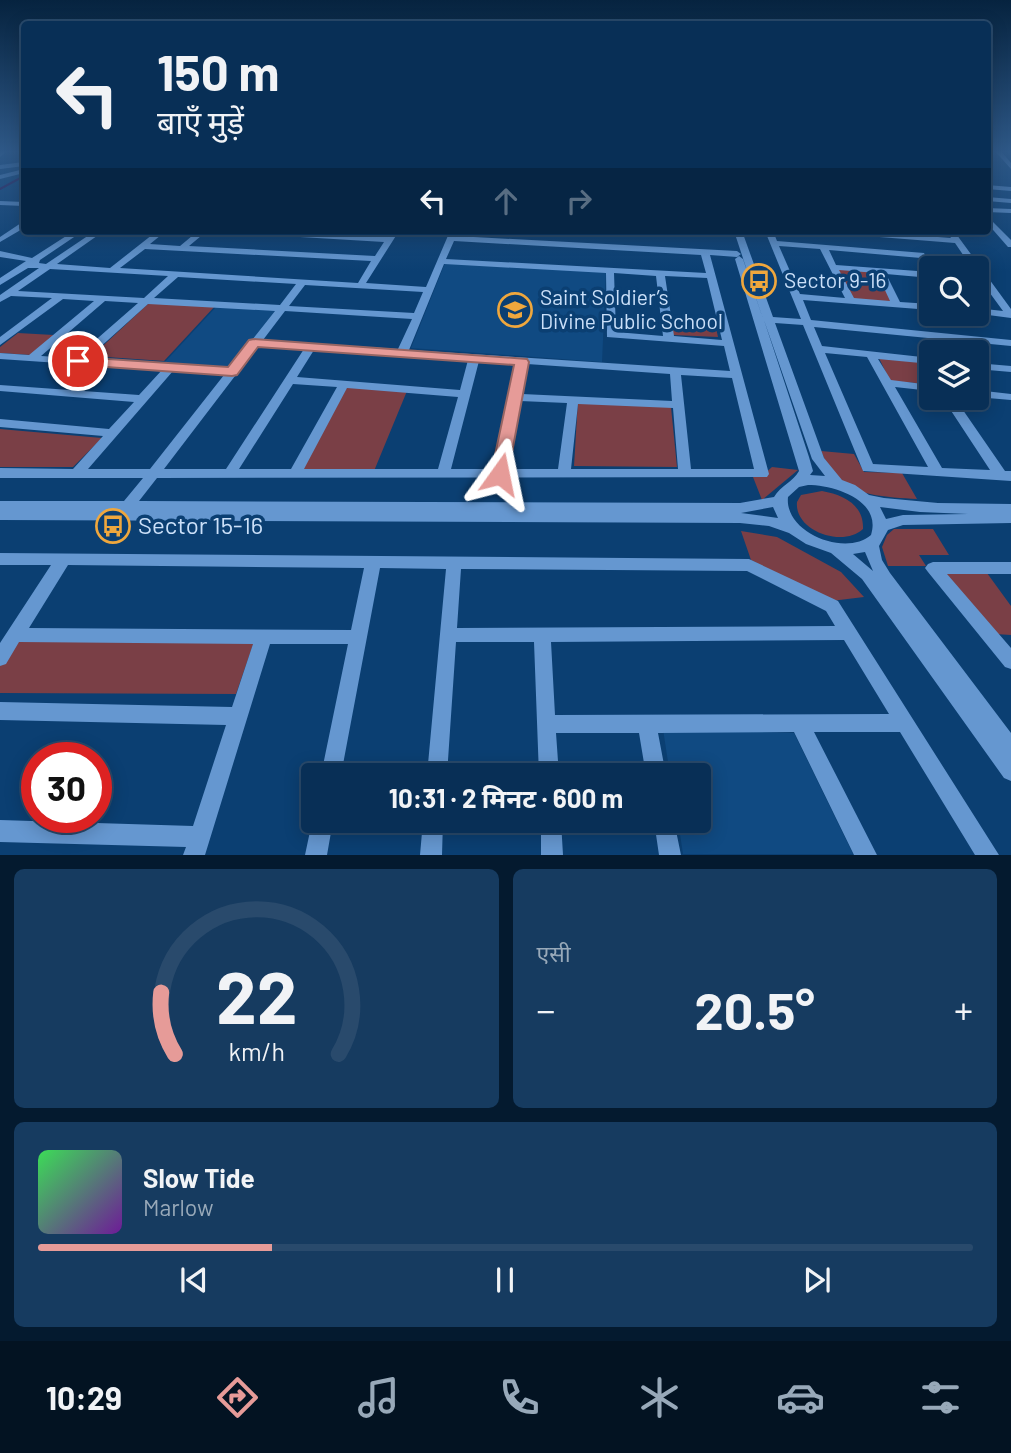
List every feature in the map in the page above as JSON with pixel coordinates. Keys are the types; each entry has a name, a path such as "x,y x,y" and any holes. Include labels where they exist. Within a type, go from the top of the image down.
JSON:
{"street":[{"path":"4,203 21,196"},
{"path":"991,198 1011,200"},
{"path":"991,210 1011,211"},
{"path":"991,225 1011,245"},
{"path":"0,240 21,228"},
{"path":"3,294 74,235"},
{"path":"37,264 81,235"},
{"path":"0,282 92,235"},
{"path":"111,270 157,235"},
{"path":"182,248 198,235"},
{"path":"228,251 246,235"},
{"path":"360,286 392,235"},
{"path":"402,353 452,235 737,254"},
{"path":"731,235 803,457 806,471 800,481"},
{"path":"739,235 818,459 837,483"},
{"path":"770,235 868,468 1006,476"},
{"path":"888,235 958,241"},
{"path":"953,235 1010,314"},
{"path":"910,237 921,255"},
{"path":"773,243 921,255"},
{"path":"143,246 377,259"},
{"path":"823,247 851,300"},
{"path":"0,473 762,474 705,252"},
{"path":"0,254 37,264 430,290"},
{"path":"441,261 711,276"},
{"path":"832,267 919,273"},
{"path":"610,271 611,335 728,343"},
{"path":"880,271 896,304"},
{"path":"660,273 669,339"},
{"path":"78,361 176,274"},
{"path":"124,511 303,282"},
{"path":"3,294 418,316"},
{"path":"0,342 61,296"},
{"path":"797,297 919,306"},
{"path":"32,358 102,299"},
{"path":"989,312 1010,314"},
{"path":"768,319 1011,343"},
{"path":"254,343 735,375"},
{"path":"229,474 311,347"},
{"path":"819,349 919,360"},
{"path":"870,354 937,471"},
{"path":"0,356 232,372"},
{"path":"443,474 474,358"},
{"path":"500,474 522,362"},
{"path":"989,367 1011,369"},
{"path":"76,473 170,368"},
{"path":"675,372 685,474"},
{"path":"290,380 464,394"},
{"path":"886,383 919,387"},
{"path":"295,473 344,384"},
{"path":"0,388 141,399"},
{"path":"989,394 1011,397"},
{"path":"516,397 678,405"},
{"path":"564,474 573,399"},
{"path":"958,410 1006,476"},
{"path":"0,423 113,433"},
{"path":"794,529 782,513 779,501 784,489 800,481 837,483 866,499 893,505 1011,509"},
{"path":"124,511 740,518 771,521 794,529 814,541 836,548 854,549 872,544 882,526 878,513 866,499"},
{"path":"4,514 740,508 779,501"},
{"path":"882,526 903,520 1011,518"},
{"path":"872,544 875,561 884,577 1011,749"},
{"path":"836,548 867,575 1011,771"},
{"path":"0,559 749,565 832,606 988,855"},
{"path":"0,658 63,560"},
{"path":"333,763 373,563"},
{"path":"438,763 454,563"},
{"path":"1011,568 933,568 1003,642 1011,661"},
{"path":"449,635 849,633"},
{"path":"15,635 358,637"},
{"path":"542,635 549,763"},
{"path":"0,831 197,846 264,637"},
{"path":"0,711 238,716"},
{"path":"799,723 866,855"},
{"path":"547,724 905,723"},
{"path":"648,724 654,763"},
{"path":"316,855 320,833"},
{"path":"430,855 432,833"},
{"path":"551,833 552,855"},
{"path":"666,833 670,855"}],"shaded area":[{"name":"Saint Soldier’s Divine Public School","path":"445,263 606,272 602,362 411,348"},
{"path":"838,269 878,272 892,302 852,299"},
{"path":"150,302 215,306 164,361 92,356"},
{"path":"216,307 276,310 229,369 164,363"},
{"path":"671,316 714,319 718,337 673,335"},
{"path":"18,333 54,335 31,355 0,353 0,347"},
{"path":"879,358 917,362 919,383 890,381"},
{"path":"347,387 407,391 374,471 302,470"},
{"path":"578,400 671,407 677,467 574,466"},
{"path":"0,429 102,438 73,467 0,467"},
{"path":"821,451 854,454 864,472 902,473 917,499 870,494 848,486 830,471"},
{"path":"772,467 798,470 762,500 753,477 762,476"},
{"path":"822,491 851,502 860,513 863,529 844,537 833,536 821,534 803,521 797,502 801,495"},
{"path":"894,529 933,529 949,555 919,555 926,566 888,566 882,547 887,535"},
{"path":"741,531 777,537 841,572 864,597 831,601 751,560"},
{"path":"945,573 987,573 1011,606 1011,635 995,634"},
{"path":"18,638 255,639 236,694 0,693 0,666"},
{"path":"663,729 794,733 853,854 683,854 680,833 711,833 711,763 668,763"}],"place":[{"name":"Sector 9-16","path":"759,281"},
{"name":"Saint Soldier’s Divine Public School","path":"515,310"},
{"name":"Sector 15-16","path":"113,526"}],"route":[{"path":"78,361 232,372 254,343 522,362 500,474"}]}
